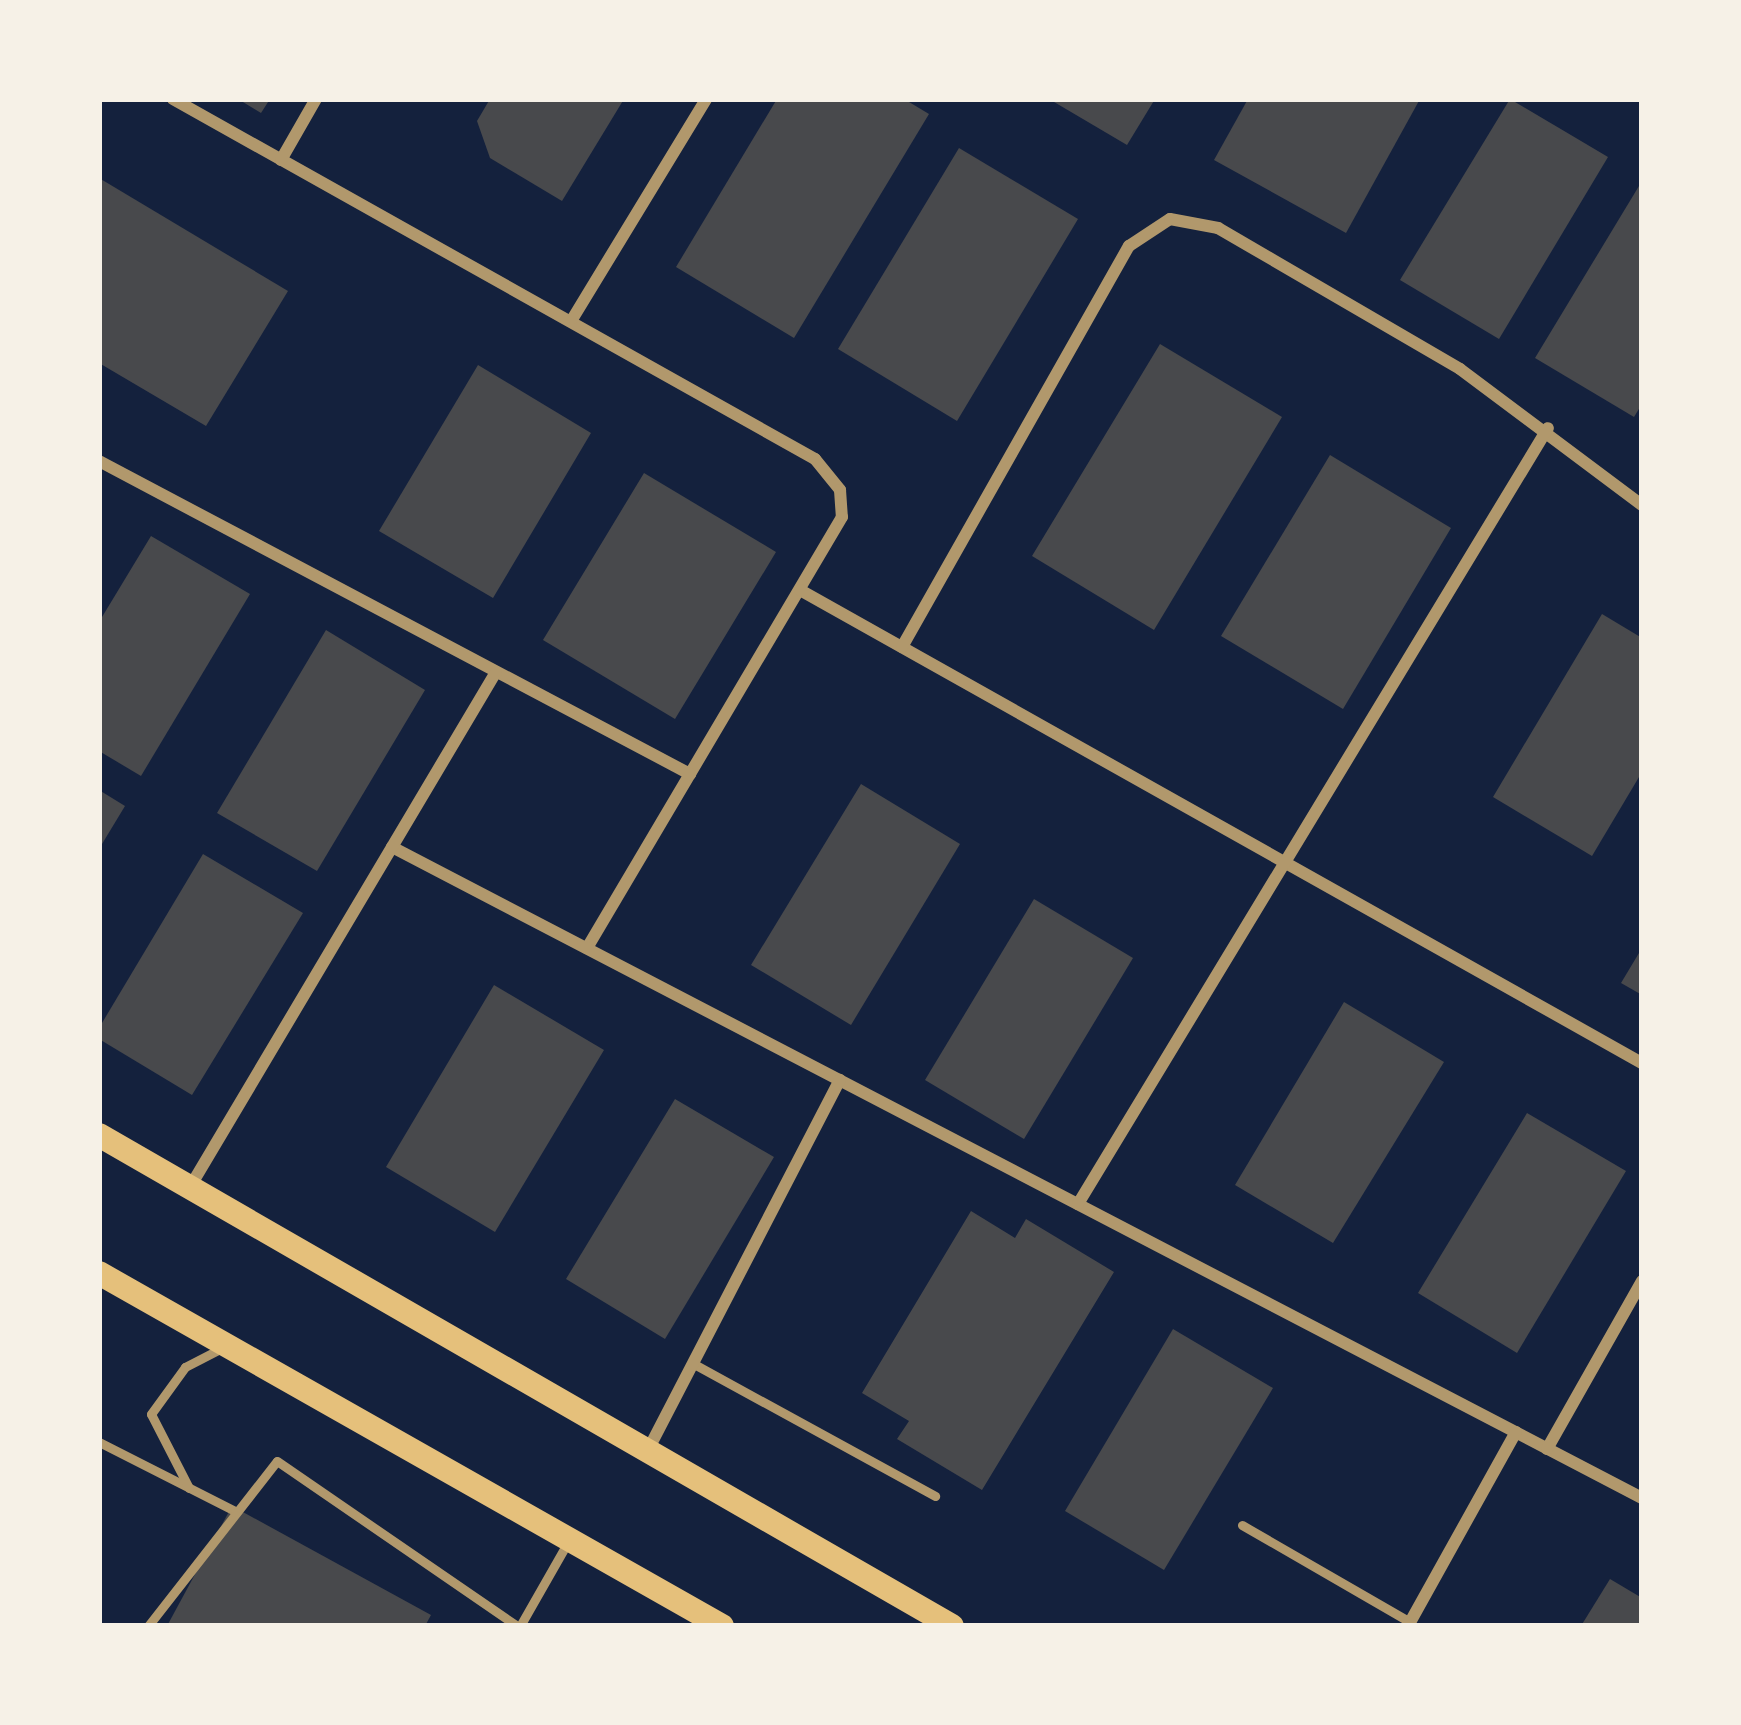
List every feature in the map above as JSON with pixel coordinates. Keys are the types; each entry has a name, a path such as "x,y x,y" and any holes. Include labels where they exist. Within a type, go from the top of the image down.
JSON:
{"main road":[{"path":"99,1136 645,1457 952,1626"},
{"path":"99,1273 722,1626"}],"street":[{"path":"173,99 573,318 830,473 842,517 587,948"},
{"path":"281,160 316,99"},
{"path":"573,318 706,99"},
{"path":"902,647 1130,246 1170,219 1218,228 1549,428 1642,505"},
{"path":"1078,1204 1549,428"},
{"path":"99,461 690,774"},
{"path":"800,590 1642,1063"},
{"path":"190,1188 496,672"},
{"path":"392,847 1642,1498"},
{"path":"645,1457 840,1080"},
{"path":"1547,1449 1642,1281"},
{"path":"1409,1624 1516,1432"}],"lane":[{"path":"189,1488 151,1414 185,1367 229,1346"},
{"path":"694,1364 935,1496"},
{"path":"99,1442 235,1511"},
{"path":"148,1626 277,1461 518,1626 570,1539"},
{"path":"1242,1525 1409,1624"}],"building":[{"path":"238,99 270,99 261,113"},
{"path":"490,99 624,99 562,201 490,158 477,121"},
{"path":"777,99 904,99 929,114 794,338 676,267"},
{"path":"1049,99 1155,99 1127,145"},
{"path":"1248,99 1420,99 1346,233 1214,160"},
{"path":"1510,99 1608,157 1499,339 1400,280"},
{"path":"959,148 1078,219 957,421 838,349"},
{"path":"99,178 288,291 206,426 99,363"},
{"path":"1642,181 1642,404 1634,417 1535,358"},
{"path":"1160,344 1282,417 1154,630 1032,556"},
{"path":"478,365 591,433 493,598 379,531"},
{"path":"1330,455 1451,528 1343,709 1221,636"},
{"path":"644,473 776,552 675,719 543,640"},
{"path":"151,536 250,594 141,776 99,751 99,622"},
{"path":"1602,614 1642,638 1642,772 1592,856 1493,797"},
{"path":"326,630 425,690 317,871 217,813"},
{"path":"861,784 960,844 851,1025 751,965"},
{"path":"99,790 125,806 99,849"},
{"path":"203,854 303,913 192,1095 99,1039 99,1028"},
{"path":"1034,899 1133,958 1024,1139 925,1080"},
{"path":"1642,948 1642,995 1621,983"},
{"path":"494,985 604,1050 495,1232 386,1167"},
{"path":"1344,1002 1444,1062 1333,1243 1235,1185"},
{"path":"675,1099 774,1157 665,1339 566,1279"},
{"path":"1527,1113 1626,1171 1517,1353 1418,1293"},
{"path":"971,1211 1015,1238 1026,1219 1114,1272 982,1490 897,1439 909,1421 862,1393"},
{"path":"1173,1329 1273,1388 1164,1570 1065,1511"},
{"path":"232,1506 431,1615 425,1626 167,1626"},
{"path":"1610,1579 1642,1598 1642,1626 1581,1626"}]}
